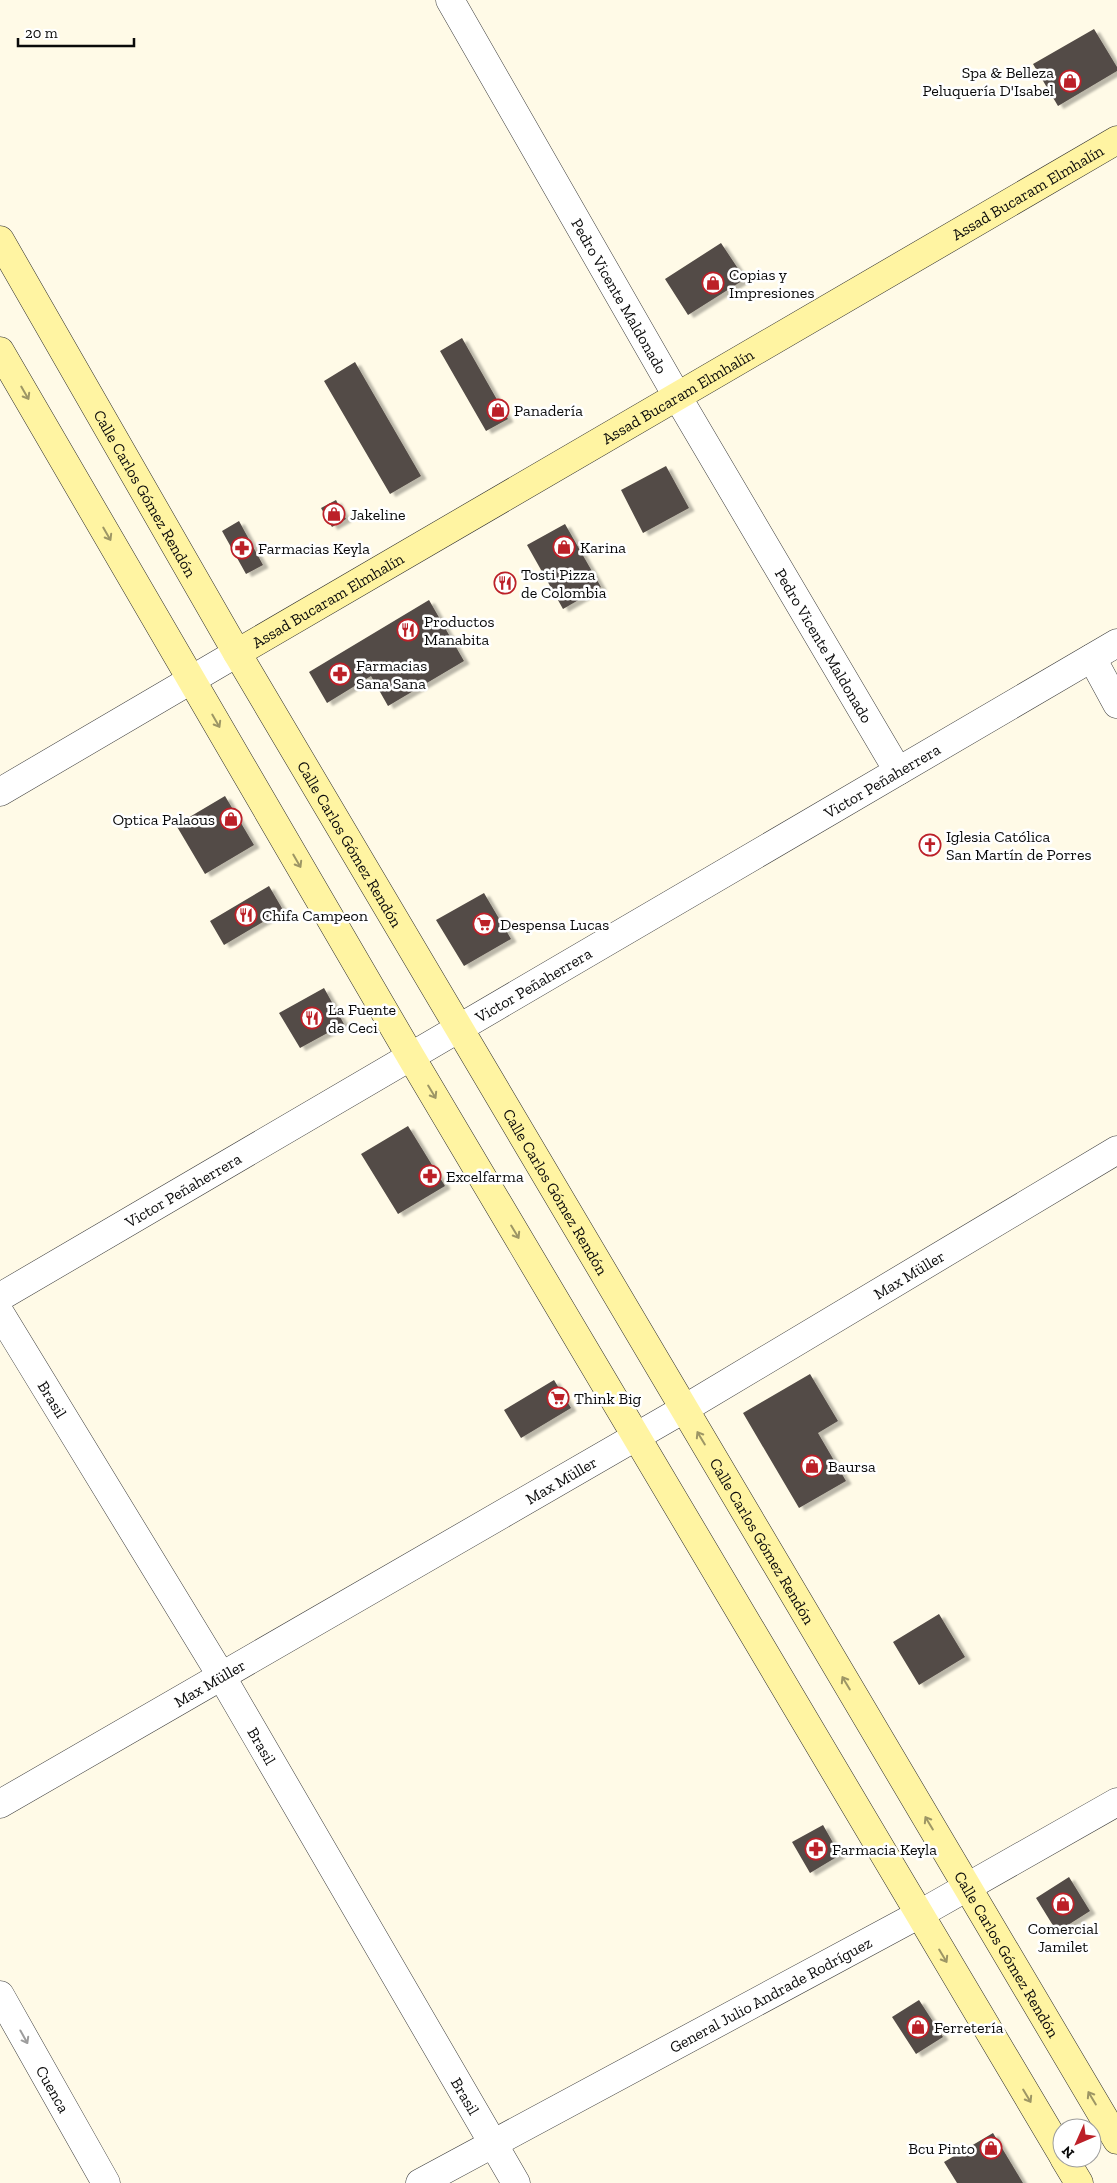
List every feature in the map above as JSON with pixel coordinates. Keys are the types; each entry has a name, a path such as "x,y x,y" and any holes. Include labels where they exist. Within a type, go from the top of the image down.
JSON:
{"main road":[{"name":"Assad Bucaram Elmhalín","path":"237,653 1117,140"},
{"name":"Calle Carlos Gómez Rendón","path":"0,240 237,653 1117,2140"},
{"path":"0,351 411,1057 918,1915 1052,2137"},
{"path":"1070,2168 1079,2183"}],"street":[{"name":"Pedro Vicente Maldonado","path":"450,0 677,396 898,771"},
{"name":"Victor Peñaherrera","path":"0,1298 1117,643"},
{"path":"0,792 237,653"},
{"path":"1092,658 1117,704"},
{"name":"Max Müller","path":"0,1804 684,1409 1117,1150"},
{"name":"Brasil","path":"0,1313 222,1677 495,2143 516,2183"},
{"name":"General Julio Andrade Rodríguez","path":"420,2183 918,1915 1117,1802"},
{"name":"Cuenca","path":"0,1995 106,2183"}],"building":[{"path":"1094,29 1117,67 1117,71 1058,106 1033,64"},
{"path":"721,243 745,279 688,315 665,279"},
{"path":"462,338 508,419 486,431 440,351"},
{"path":"355,362 421,476 390,494 324,381"},
{"path":"666,466 689,508 643,533 621,490"},
{"name":"Jakeline","path":"336,500 346,519 332,527 321,508"},
{"name":"Farmacias Keyla","path":"239,521 263,565 246,574 222,531"},
{"path":"565,524 601,587 563,609 527,545"},
{"path":"429,600 464,661 388,706 371,676 327,703 309,672"},
{"path":"225,796 254,845 205,874 176,825"},
{"name":"Chifa Campeon","path":"269,886 283,910 224,945 210,921"},
{"path":"484,893 511,939 464,966 436,920"},
{"name":"La Fuente de Ceci","path":"324,988 344,1024 300,1048 279,1013"},
{"path":"408,1126 445,1186 398,1214 361,1154"},
{"path":"810,1374 838,1421 818,1433 846,1481 799,1508 743,1413"},
{"path":"554,1380 571,1408 521,1438 504,1410"},
{"path":"939,1614 965,1657 919,1685 893,1642"},
{"name":"Farmacia Keyla","path":"823,1825 840,1855 810,1873 792,1842"},
{"name":"Comercial Jamilet","path":"1069,1877 1090,1911 1057,1932 1036,1898"},
{"name":"Ferretería","path":"919,2000 943,2037 916,2054 892,2017"},
{"path":"993,2133 1023,2183 957,2183 944,2162"}],"place":[{"name":"Spa & Belleza Peluquería D'Isabel","path":"1070,81"},
{"name":"Copias y Impresiones","path":"713,283"},
{"name":"Panadería","path":"498,410"},
{"name":"Jakeline","path":"334,514"},
{"name":"Karina","path":"564,547"},
{"name":"Farmacias Keyla","path":"242,548"},
{"name":"Tosti Pizza de Colombia","path":"505,583"},
{"name":"Productos Manabita","path":"408,630"},
{"name":"Farmacias Sana Sana","path":"340,674"},
{"name":"Optica Palaous","path":"231,819"},
{"name":"Iglesia Católica San Martín de Porres","path":"930,845"},
{"name":"Chifa Campeon","path":"246,915"},
{"name":"Despensa Lucas","path":"484,924"},
{"name":"La Fuente de Ceci","path":"312,1018"},
{"name":"Excelfarma","path":"430,1176"},
{"name":"Think Big","path":"558,1398"},
{"name":"Baursa","path":"812,1466"},
{"name":"Farmacia Keyla","path":"816,1849"},
{"name":"Comercial Jamilet","path":"1063,1904"},
{"name":"Ferretería","path":"918,2027"},
{"name":"Bcu Pinto","path":"991,2148"}]}
